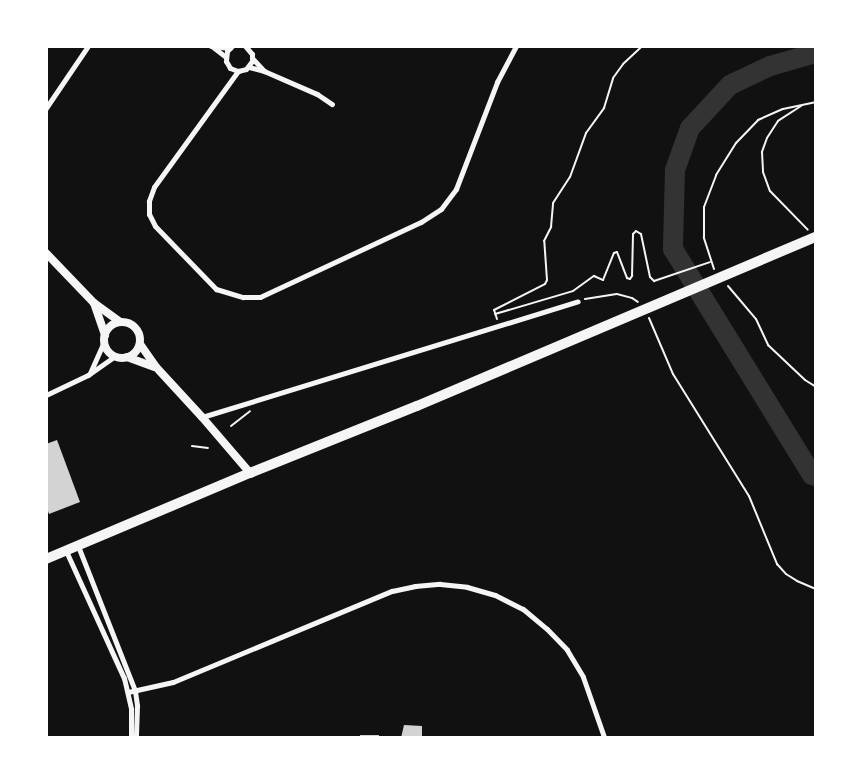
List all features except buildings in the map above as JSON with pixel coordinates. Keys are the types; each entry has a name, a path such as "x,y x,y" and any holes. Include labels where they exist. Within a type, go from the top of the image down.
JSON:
{"main road":[{"path":"46,559 250,473 417,406 816,237"}],"street":[{"path":"46,108 88,46"},
{"path":"332,104 317,94 264,71 249,67 238,71 208,115 154,187 149,201 149,214 155,226 216,289 243,296 260,297 421,222 441,209 456,189 496,82 516,46"},
{"path":"212,47 226,57 230,68 226,86"},
{"path":"212,47 231,47 226,57"},
{"path":"247,47 252,58 264,71"},
{"path":"249,67 252,58"},
{"path":"230,68 238,71"},
{"path":"46,253 94,303 120,322 131,324 136,328 140,344 135,352 127,357"},
{"path":"202,417 578,301"},
{"path":"94,303 108,350 115,356 127,357 156,367"},
{"path":"88,375 111,326 120,322"},
{"path":"140,344 156,367 250,473"},
{"path":"46,395 88,375 115,356"},
{"path":"78,546 135,691 137,706 136,738"},
{"path":"66,551 128,692 132,723 131,738"},
{"path":"128,692 173,682 392,591 414,586 449,585 467,587 495,595 524,609 547,629 567,650 583,677 604,737"}],"path":[{"path":"498,325 494,310 545,284 547,280 544,242 551,227 554,203 570,177 586,133 604,108 613,78 623,64 642,46"},
{"path":"719,275 710,262 704,238 704,207 716,175 736,143 758,120 783,109 816,102"},
{"path":"805,105 790,112 778,121 767,138 762,152 762,172 770,191 816,237"},
{"path":"495,314 573,291 594,276 603,280 616,252 627,278 630,279 632,276 633,234 636,232 642,234 650,277 658,281 710,262"},
{"path":"725,282 756,319 768,345 805,380 816,386"},
{"path":"578,301 600,295 624,295 632,298 642,307"},
{"path":"646,312 674,374 759,514 777,564 792,578 816,589"},
{"path":"231,426 251,410"},
{"path":"192,446 208,448"}],"waterway":[{"path":"816,53 770,66 730,85 690,128 675,170 673,249 812,475 816,476"}]}
